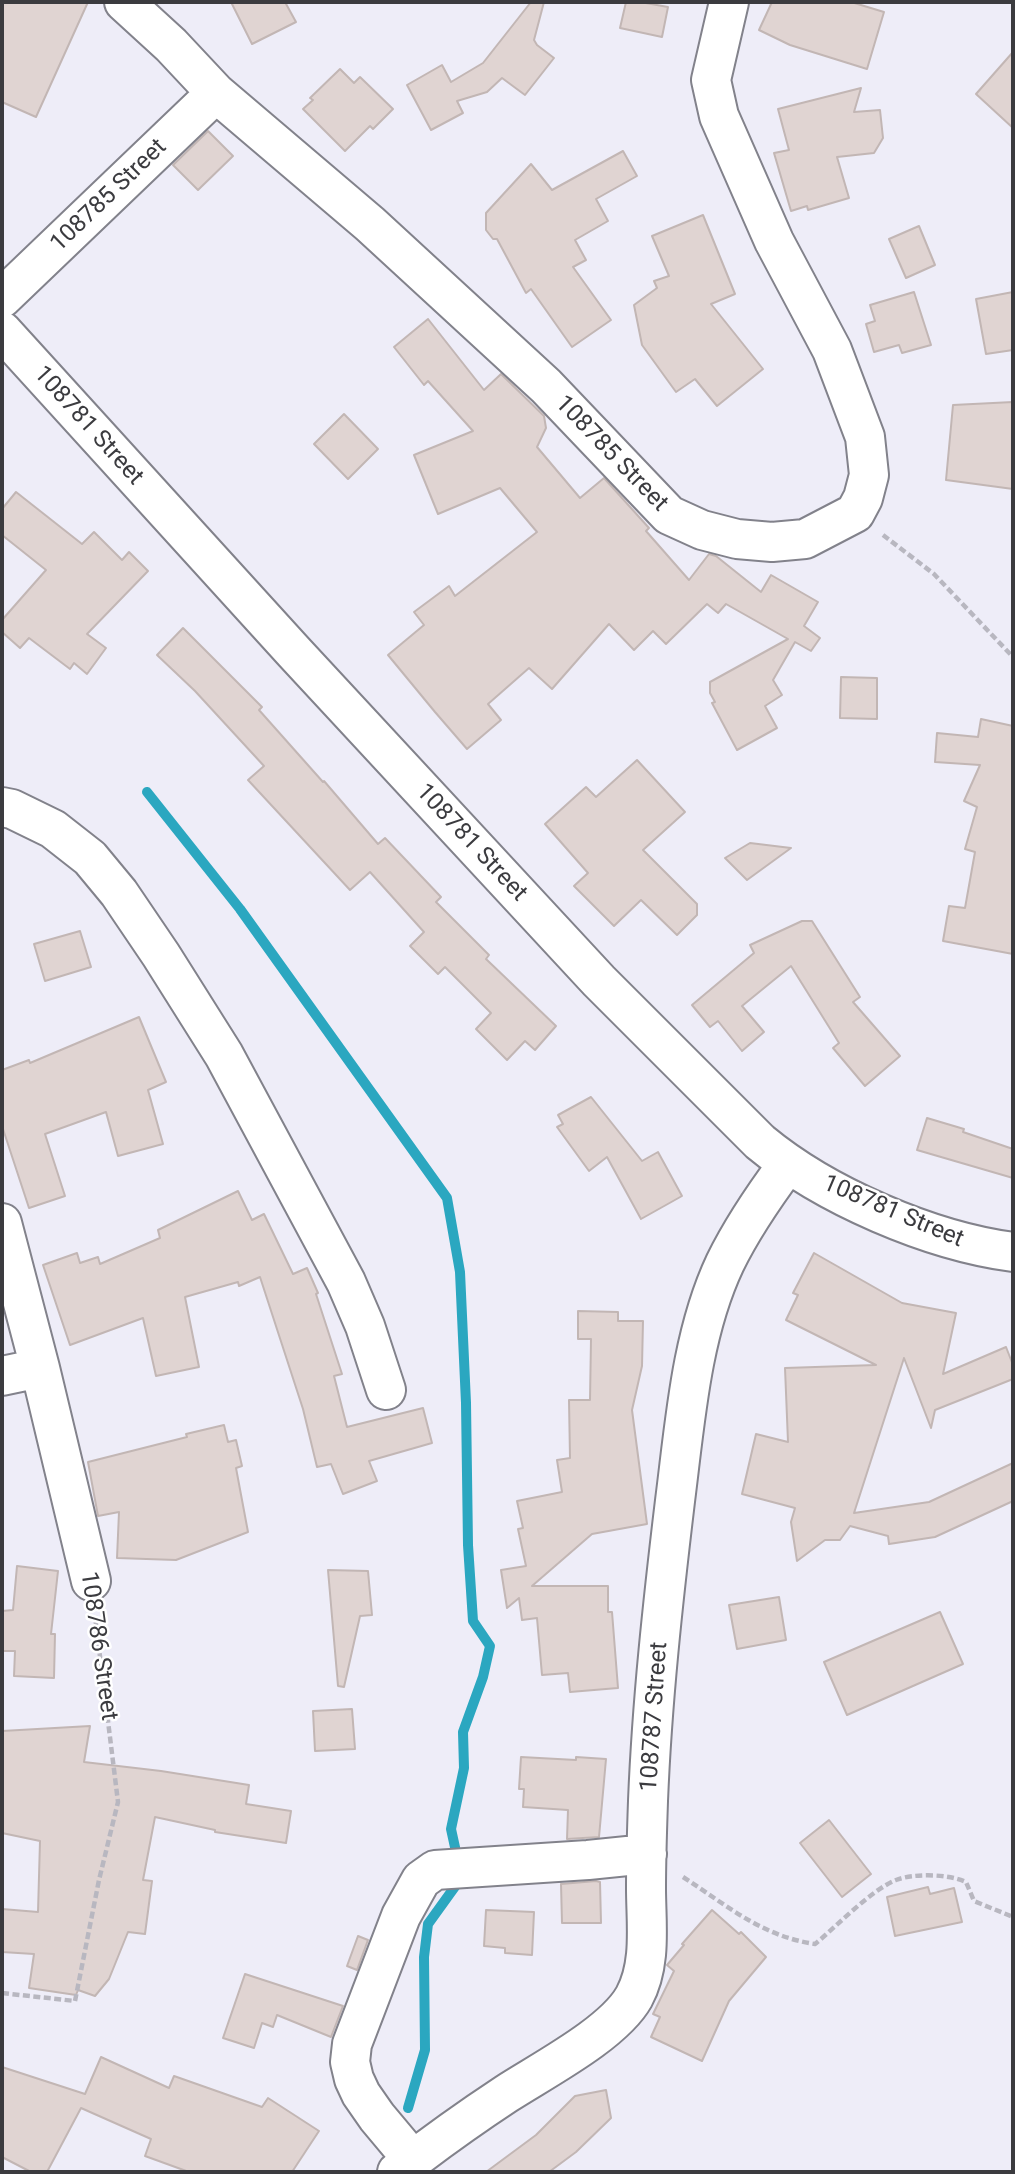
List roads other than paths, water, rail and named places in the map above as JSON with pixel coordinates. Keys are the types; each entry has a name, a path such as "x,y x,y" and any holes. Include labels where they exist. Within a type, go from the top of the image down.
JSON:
{"street":[{"name":"108785 Street","path":"124,2 171,45 216,93 370,224 546,387 670,515 702,530 737,539 772,542 805,539 855,513 863,498 869,475 865,437 832,351 774,241 719,116 711,80 729,2"},
{"name":"108785 Street","path":"2,298 216,93"},
{"name":"108781 Street","path":"2,331 275,632 599,981 760,1142 787,1165 856,1201 937,1235 991,1250 1013,1252"},
{"path":"2,807 12,809 53,829 90,858 119,893 161,955 224,1055 346,1282 365,1326 386,1390"},
{"name":"108787 Street","path":"405,2166 498,2099 595,2036 621,2015 635,1995 644,1972 647,1949 651,1738 667,1566 687,1401 707,1312 725,1264 752,1213 787,1165"},
{"name":"108786 Street","path":"2,1223 91,1581"},
{"path":"2,1376 40,1368"},
{"path":"405,2166 361,2094 350,2062 352,2044 401,1916 421,1880 436,1870 647,1854"}],"waterway":[{"path":"147,792 240,909 447,1198 460,1272 466,1403 468,1545 473,1621 490,1646 483,1677 463,1732 464,1768 451,1829 458,1861"},
{"path":"408,2108 425,2050 424,1957 428,1924 459,1881 459,1877"}]}
